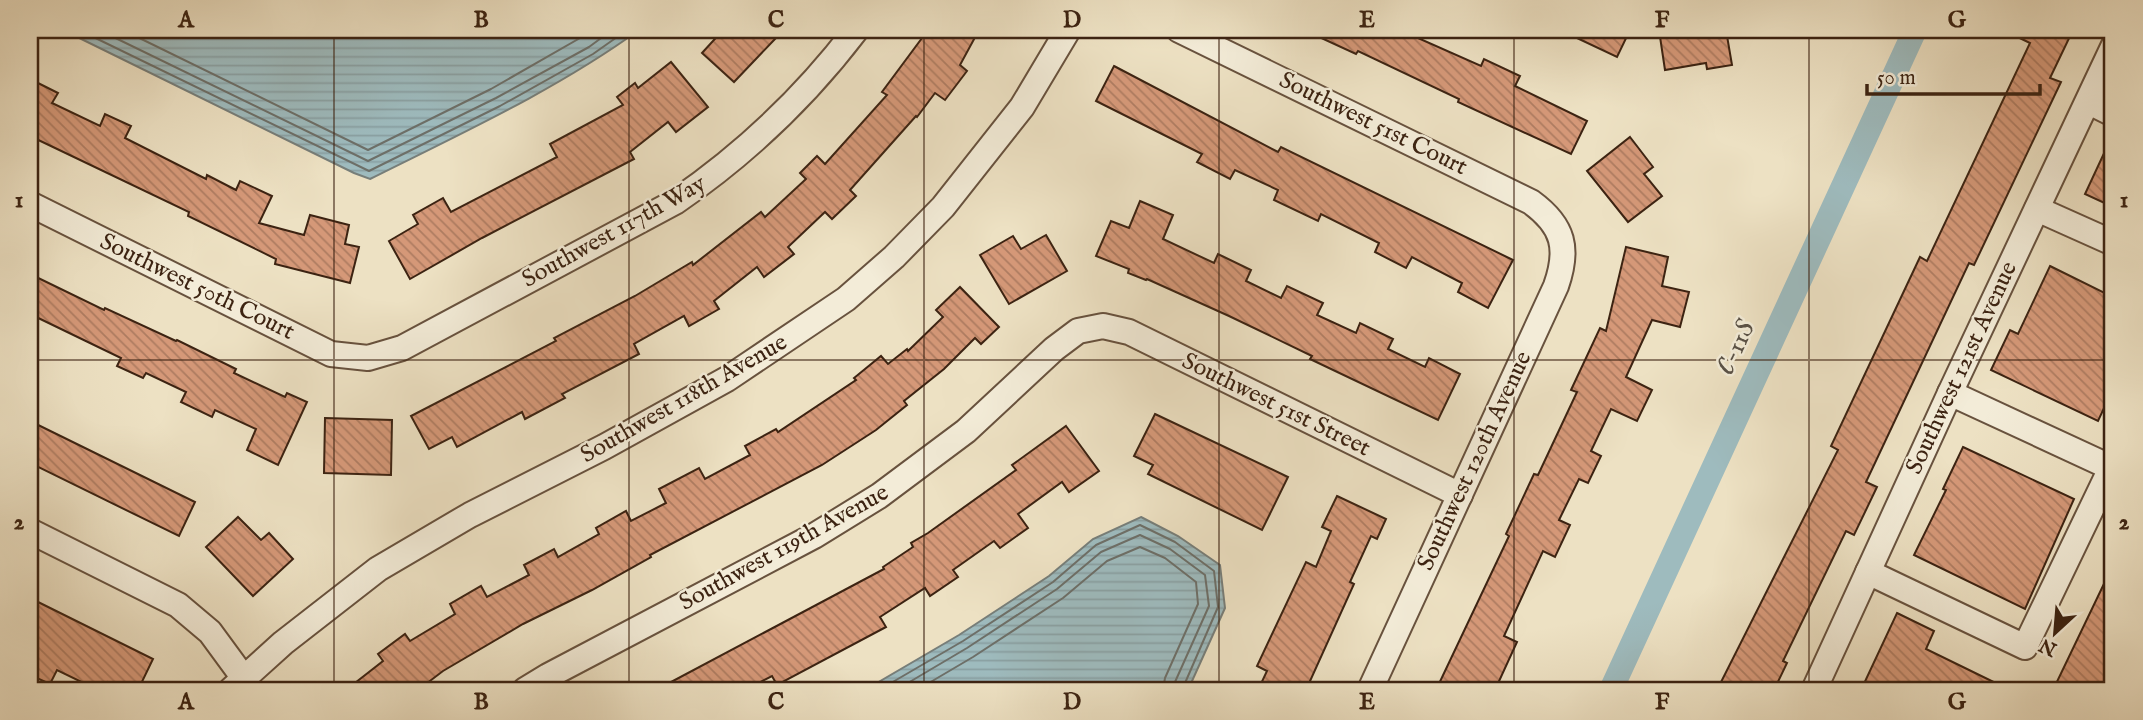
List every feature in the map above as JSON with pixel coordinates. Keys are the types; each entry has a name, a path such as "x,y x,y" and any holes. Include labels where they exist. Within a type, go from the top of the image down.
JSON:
{"street":[{"name":"Southwest 117th Way","path":"368,358 402,348 675,202 712,177 773,124 856,30"},
{"name":"Southwest 118th Avenue","path":"237,684 283,643 378,569 470,514 604,447 727,379 846,299 894,257 958,189 1022,107 1068,30"},
{"name":"Southwest 51st Court","path":"1179,30 1531,202 1542,210 1558,229"},
{"name":"Southwest 121st Avenue","path":"1814,690 2113,47"},
{"path":"2089,102 2113,114"},
{"name":"Southwest 50th Court","path":"30,204 331,354 368,358"},
{"path":"2037,209 2113,243"},
{"name":"Southwest 120th Avenue","path":"1370,690 1556,286 1564,259 1558,229"},
{"name":"Southwest 51st Street","path":"1090,328 1103,326 1129,332 1460,495"},
{"name":"Southwest 119th Avenue","path":"525,690 814,536 879,496 966,431 1066,339 1078,331 1090,328"},
{"path":"1868,572 2025,647 2112,466 1950,393"},
{"path":"30,531 178,605 210,632 237,684"}],"water":[{"path":"63,30 639,30 542,91 370,179"},
{"path":"1141,517 1178,536 1220,565 1225,608 1188,690 865,690 959,635 1049,576 1093,539"}],"building":[{"path":"723,30 765,30 775,39 734,82 702,53"},
{"path":"928,30 979,30 960,65 967,71 945,100 935,93 917,117 850,190 856,196 832,219 825,212 788,247 794,254 764,277 757,267 714,301 719,309 689,326 684,316 634,344 639,354 562,394 565,398 525,419 522,412 457,447 452,437 429,449 411,416 556,341 554,338 635,296 692,262 693,265 761,212 765,217 806,179 800,173 817,156 825,164 887,95 882,92"},
{"path":"1304,30 1400,30 1481,66 1484,59 1520,76 1515,86 1587,121 1571,154 1458,102 1459,99 1358,51 1356,54"},
{"path":"1560,30 1630,30 1617,57"},
{"path":"1659,30 1726,30 1732,65 1707,69 1706,63 1665,70"},
{"path":"2003,30 2073,30 2050,78 2061,82 1974,265 1969,263 1866,482 1877,487 1854,535 1846,531 1783,661 1787,663 1774,690 1717,690 1838,450 1831,446 1920,257 1927,261 2030,43"},
{"path":"671,62 708,107 676,132 668,122 630,152 634,159 482,238 410,279 389,241 418,224 413,215 443,198 451,212 557,157 550,144 623,105 617,97 635,83 638,88"},
{"path":"1114,66 1278,152 1281,147 1513,260 1488,308 1458,292 1462,283 1412,257 1406,268 1375,252 1379,243 1321,214 1318,221 1274,200 1278,190 1235,170 1230,179 1197,162 1202,154 1096,101"},
{"path":"30,79 58,93 52,103 100,126 105,114 131,126 125,138 206,179 207,175 236,190 240,181 272,196 259,223 304,235 310,215 349,225 345,244 359,247 350,283 275,264 276,259 188,216 189,212 30,136"},
{"path":"2113,134 2113,207 2085,194"},
{"path":"1630,137 1653,167 1644,174 1662,196 1628,222 1587,171"},
{"path":"1140,201 1173,215 1163,239 1214,263 1218,254 1251,270 1246,281 1281,298 1287,286 1323,303 1317,315 1356,333 1360,323 1393,339 1388,349 1425,367 1429,358 1460,374 1438,420 1310,359 1312,356 1229,316 1128,273 1129,269 1096,256 1111,221 1129,228"},
{"path":"1046,235 1067,271 1009,304 980,255 1013,236 1021,249"},
{"path":"1626,247 1668,257 1662,286 1689,292 1680,327 1652,320 1626,377 1652,390 1637,421 1611,409 1591,451 1601,456 1588,483 1579,479 1559,520 1570,525 1555,557 1543,551 1504,636 1517,642 1495,690 1436,690 1509,536 1506,534 1534,474 1538,475 1577,392 1571,390 1600,328 1606,331"},
{"path":"2050,266 2113,297 2113,389 2098,421 1991,370 2010,330 2018,334"},
{"path":"30,274 104,310 105,308 177,340 236,369 234,373 285,397 287,393 307,402 278,465 247,450 256,429 215,410 212,417 181,402 186,392 146,373 143,378 117,366 121,358 30,314"},
{"path":"960,287 999,327 981,344 975,338 944,369 904,401 907,405 876,430 822,465 650,555 651,557 592,590 523,624 443,671 418,690 346,690 383,661 378,654 405,634 410,641 455,614 450,604 481,586 487,597 529,575 524,565 554,549 558,557 599,534 596,528 626,511 631,521 666,503 659,489 699,468 705,479 750,455 745,446 776,429 778,432 856,380 854,378 881,356 888,364 907,349 908,351 943,317 936,310"},
{"path":"1155,414 1288,477 1262,530 1148,474 1153,465 1134,456"},
{"path":"325,418 392,420 391,475 324,473"},
{"path":"30,421 195,502 179,536 30,463"},
{"path":"1066,426 1099,471 1069,492 1062,482 1018,514 1028,528 1000,548 994,541 953,570 958,577 930,596 925,588 880,617 886,627 777,685 772,676 745,690 656,690 884,569 883,567 913,547 911,543 1016,470 1012,465"},
{"path":"1963,447 2074,499 2025,609 1914,555 1946,490 1943,489"},
{"path":"1337,496 1386,519 1377,539 1371,536 1350,582 1354,584 1306,690 1258,690 1267,671 1257,666 1306,562 1316,567 1331,531 1322,527"},
{"path":"238,517 261,540 269,533 293,559 253,596 206,547"},
{"path":"2113,565 2113,690 2053,690"},
{"path":"30,598 153,659 138,690 123,690 108,682 103,690 98,690 57,670 50,684 30,675"},
{"path":"1897,613 1934,631 1926,649 2010,690 1861,690"}],"waterway":[{"name":"C-11S","path":"1611,690 1915,30"}]}
